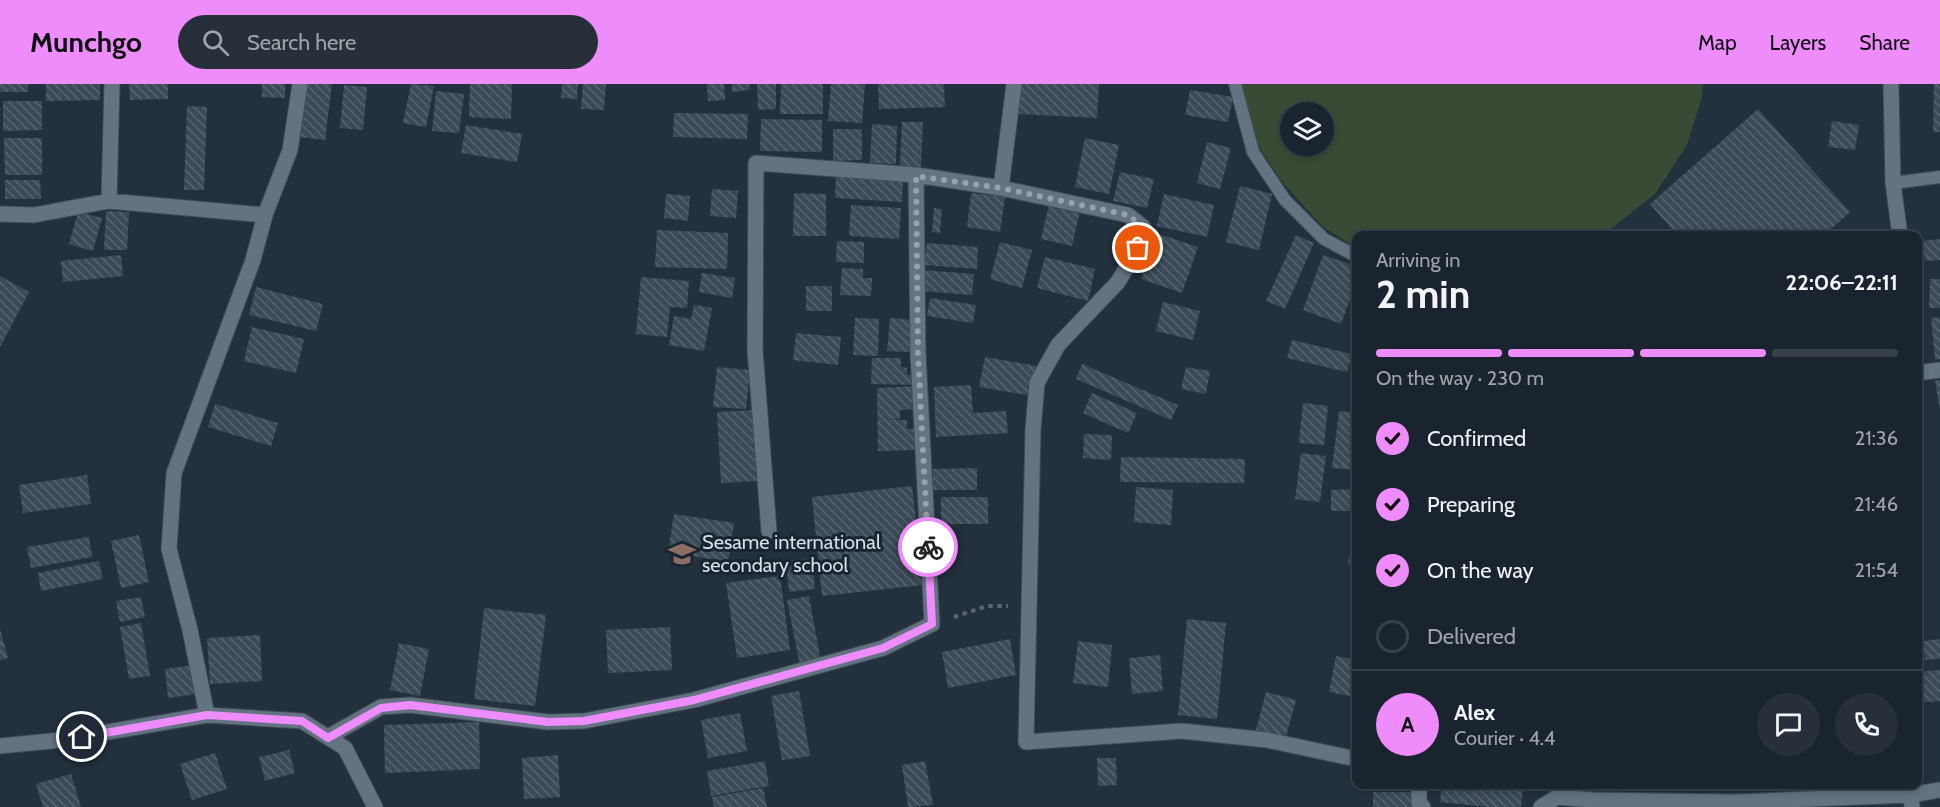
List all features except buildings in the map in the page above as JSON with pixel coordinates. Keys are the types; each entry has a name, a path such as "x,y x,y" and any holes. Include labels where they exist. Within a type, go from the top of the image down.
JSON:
{"street":[{"path":"110,201 112,84"},
{"path":"207,715 190,630 169,549 174,473 253,260 265,215 290,150 300,84"},
{"path":"1001,188 1014,84"},
{"path":"1891,84 1893,183 1899,231"},
{"path":"769,531 756,350 756,163 916,176 1001,188 1128,215 1143,227 1138,248 1118,282 1058,345 1037,383 1033,430 1026,742 1182,731 1267,740 1352,758"},
{"path":"328,738 381,708 410,705 548,722 584,721 694,700 883,648 932,624 918,354 916,176"},
{"path":"0,214 33,214 110,201 265,215"},
{"path":"1922,372 1940,370"},
{"path":"0,746 61,740 207,715 302,721 345,748 375,807"},
{"path":"1419,789 1419,803 1423,807"},
{"path":"1542,807 1557,797 1593,803 1734,802 1911,795 1940,790"}],"lane":[{"path":"1235,84 1254,152 1286,200 1324,239 1352,254"},
{"path":"1893,183 1940,177"}],"path":[{"path":"932,624 987,606 1029,606"}],"green space":[{"path":"1241,84 1703,84 1702,97 1687,145 1655,194 1608,231 1352,231 1352,245 1323,227 1282,182 1257,144"}],"way so far":[{"path":"928,547 918,354 916,176 1001,188 1128,215 1143,227 1138,248"}],"place":[{"name":"Sesame international secondary school","path":"682,554"}],"route":[{"path":"82,737 207,715 302,721 328,738 381,708 410,705 548,722 584,721 694,700 883,648 932,624 928,547"}]}
